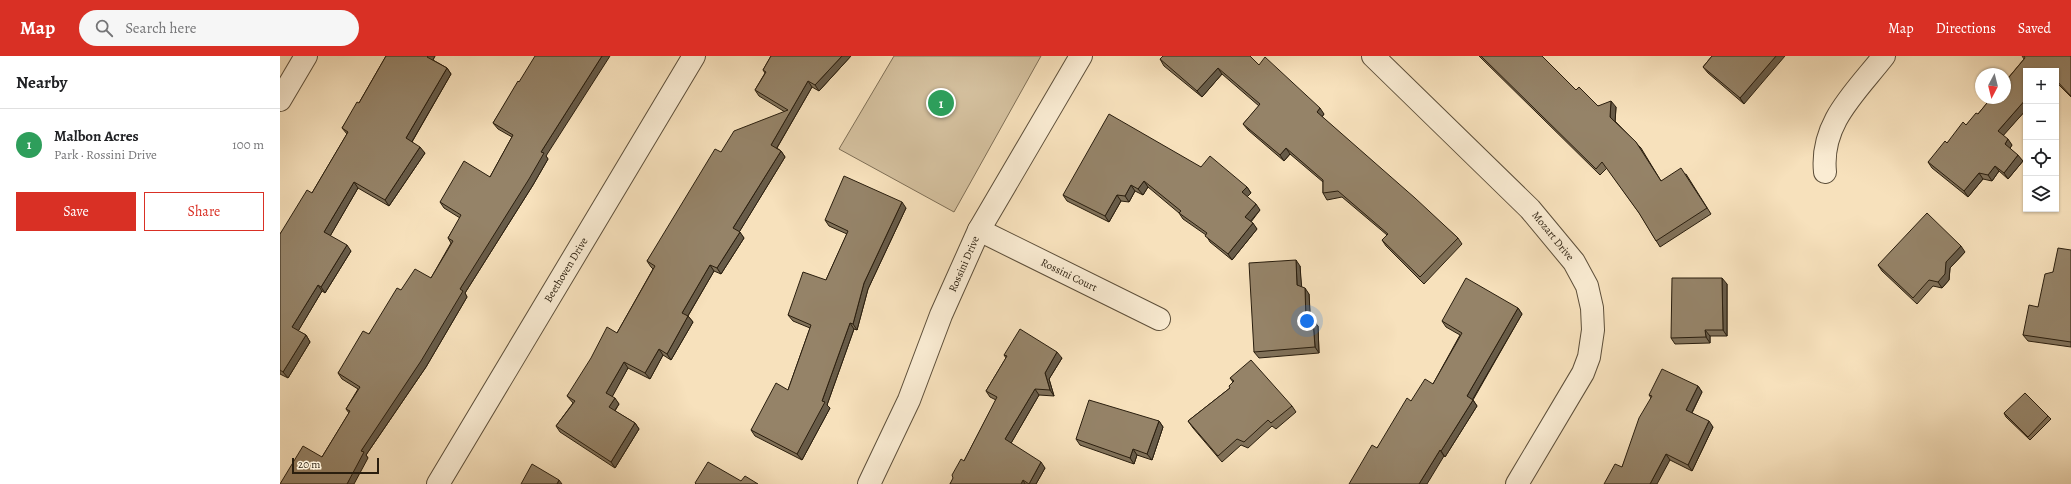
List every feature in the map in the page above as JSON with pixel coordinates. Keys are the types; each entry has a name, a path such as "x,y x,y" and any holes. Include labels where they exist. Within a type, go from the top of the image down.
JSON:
{"street":[{"path":"280,100 306,56"},
{"name":"Beethoven Drive","path":"438,484 694,56"},
{"name":"Rossini Drive","path":"869,484 910,400 941,315 979,230 1081,56"},
{"name":"Mozart Drive","path":"1373,56 1530,208 1574,262 1587,286 1592,308 1594,330 1589,357 1583,373 1518,484"},
{"path":"1825,172 1824,163 1827,139 1836,116 1884,56"},
{"name":"Rossini Court","path":"979,230 1159,319"}],"shaded area":[{"path":"894,56 1041,56 954,212 839,149"}],"building":[{"path":"386,56 428,56 427,57 447,68 406,138 420,147 385,200 354,182 324,232 347,245 321,287 318,285 292,327 306,335 283,372 280,370 280,234 307,190 312,193 348,132 342,128 357,102 359,103"},
{"path":"535,56 602,56 541,152 544,153 460,289 463,291 421,361 361,451 364,452 347,484 280,484 303,446 322,457 350,411 346,409 360,387 338,373 363,331 369,334 397,288 401,290 415,269 431,278 453,241 448,238 461,215 440,202 464,161 490,177 513,135 493,123"},
{"path":"771,56 842,56 815,85 808,81 771,145 781,151 733,228 740,232 717,268 710,265 682,313 688,316 667,354 659,349 645,373 624,362 606,393 615,398 609,407 635,423 611,462 556,426 575,401 567,396 591,358 607,327 617,333 655,266 647,261 715,149 721,152 734,131 788,110 755,90 766,72 763,70"},
{"path":"1163,56 1250,56 1259,65 1265,57 1320,108 1317,112 1458,238 1420,277 1382,240 1388,234 1338,191 1323,193 1323,180 1286,148 1280,155 1243,124 1260,104 1218,68 1197,91 1160,59"},
{"path":"1481,56 1542,56 1576,90 1579,87 1598,106 1611,101 1610,117 1636,142 1661,181 1681,168 1707,208 1656,241 1639,213 1602,162 1596,169"},
{"path":"1712,56 1776,56 1740,98 1703,67"},
{"path":"2024,56 2071,56 2071,96 2059,83 2059,68 2023,68 2023,102 1998,131 2008,139 2005,144 2018,155 2004,173 1995,166 1988,175 1979,173 1964,191 1928,162 1945,141 1947,143 1963,122 1966,125 1986,104 2011,104 2011,75 2025,58"},
{"path":"1109,114 1201,167 1210,156 1247,187 1242,192 1256,204 1245,217 1253,223 1228,254 1205,236 1207,233 1179,213 1181,211 1144,181 1138,189 1131,185 1125,196 1117,195 1105,216 1063,195"},
{"path":"844,176 902,202 864,283 853,324 850,323 822,401 825,402 797,454 751,430 776,383 788,390 811,325 788,315 803,272 826,280 848,231 825,220"},
{"path":"1927,213 1961,246 1946,262 1945,274 1938,282 1929,280 1913,298 1878,265"},
{"path":"2058,248 2071,250 2071,342 2023,335 2029,305 2038,307 2045,274 2053,272"},
{"path":"1296,260 1297,285 1305,288 1306,321 1313,320 1315,347 1254,352 1249,263"},
{"path":"1466,278 1518,308 1467,396 1473,400 1419,484 1349,484 1372,445 1377,448 1407,398 1411,401 1425,379 1433,384 1462,333 1442,321"},
{"path":"1672,278 1722,278 1723,330 1705,330 1706,337 1671,338"},
{"path":"1020,329 1057,352 1045,373 1050,390 1035,389 1005,439 1041,462 1029,484 1023,480 1021,484 950,484 953,478 952,475 961,459 964,461 997,397 986,391 1007,356 1004,355"},
{"path":"1251,360 1292,406 1271,423 1268,420 1244,442 1237,439 1218,456 1188,421 1230,388 1229,386 1234,381 1230,378"},
{"path":"1662,369 1698,386 1686,410 1709,421 1688,465 1666,454 1650,484 1604,484 1615,464 1622,467 1639,418 1652,396 1649,395"},
{"path":"2025,393 2048,416 2028,437 2004,413"},
{"path":"1089,400 1159,421 1147,454 1133,449 1130,458 1076,439"},
{"path":"708,462 741,481 745,476 758,484 696,484 695,483"},
{"path":"532,464 559,480 557,484 521,484"}],"place":[{"name":"Malbon Acres","path":"941,103"}]}
